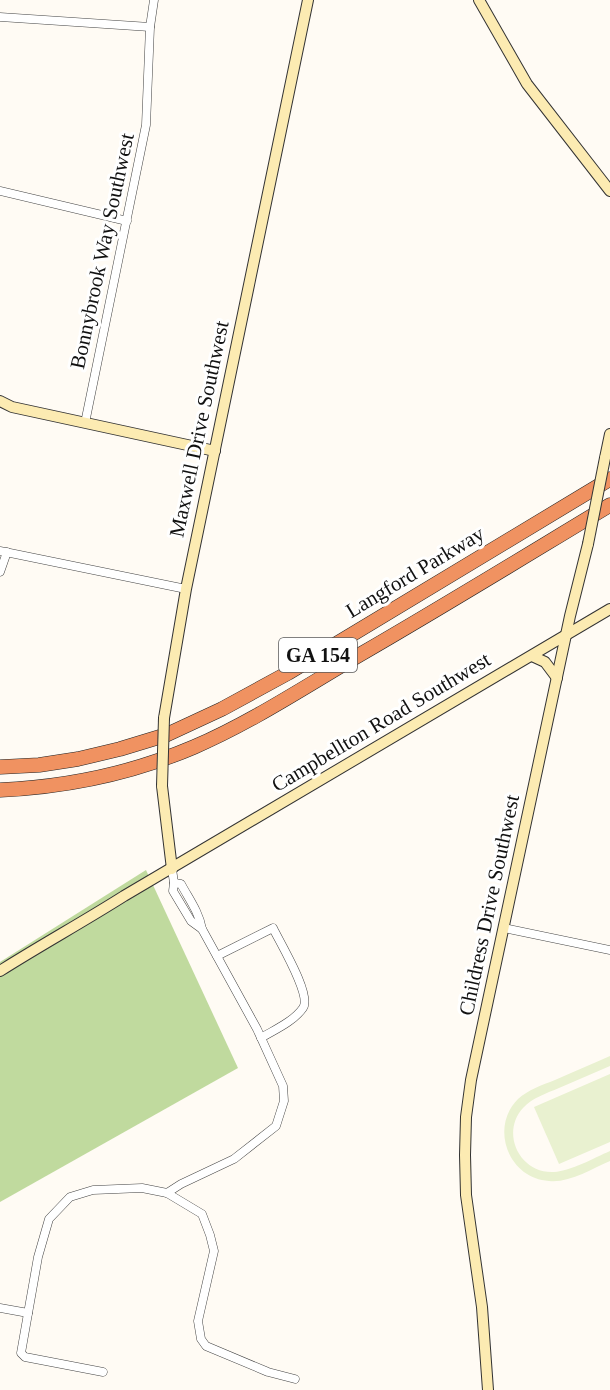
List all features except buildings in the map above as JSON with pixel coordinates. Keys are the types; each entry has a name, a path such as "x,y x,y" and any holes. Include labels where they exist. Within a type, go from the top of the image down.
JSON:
{"highway":[{"name":"Langford Parkway","path":"0,767 39,765 78,759 166,735 288,673 610,479"},
{"name":"Langford Parkway","path":"0,790 42,787 95,778 149,764 195,747 241,724 406,628 610,505"}],"street":[{"name":"Bonnybrook Way Southwest","path":"85,423 146,125 150,27 154,0"},
{"name":"Maxwell Drive Southwest","path":"172,869 162,786 164,718 186,589 308,0"},
{"path":"479,0 527,84 577,150 609,187"},
{"path":"0,17 150,27"},
{"path":"0,191 127,221"},
{"path":"0,401 12,407 215,451"},
{"name":"Childress Drive Southwest","path":"488,1390 482,1307 468,1206 465,1155 466,1117 471,1080 610,434"},
{"path":"0,572 3,551 186,589"},
{"name":"Campbellton Road Southwest","path":"0,971 610,609"},
{"path":"532,656 544,662 557,678"},
{"path":"167,1194 181,1184 234,1159 276,1126 284,1101 283,1086 261,1038 202,929 200,918 181,884 174,883 172,869"},
{"path":"217,956 273,928 301,983 306,998 304,1008 289,1021 261,1038"},
{"path":"504,928 610,950"},
{"path":"103,1372 22,1355 38,1257 49,1219 70,1197 93,1190 142,1188 167,1194 202,1214 214,1251 198,1321 201,1339 206,1346 268,1372 295,1379"},
{"path":"0,1308 28,1313"}],"green space":[{"path":"146,870 238,1068 0,1202 0,962"},
{"path":"610,1056 610,1066 531,1101 516,1118 513,1129 517,1150 523,1159 542,1171 554,1172 568,1169 610,1151 610,1161 580,1175 557,1181 535,1178 523,1171 514,1162 505,1137 505,1124 509,1111 518,1099 535,1088"},
{"path":"610,1074 610,1142 559,1164 534,1107"}]}
